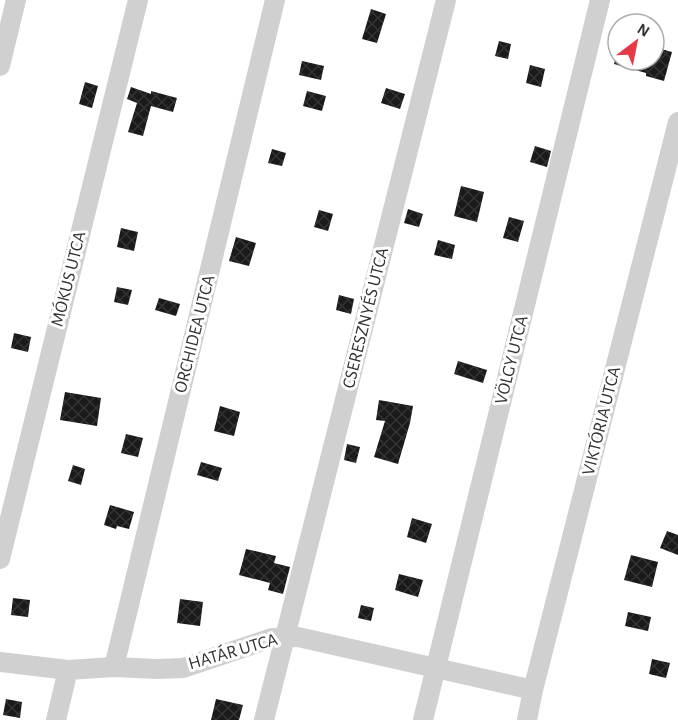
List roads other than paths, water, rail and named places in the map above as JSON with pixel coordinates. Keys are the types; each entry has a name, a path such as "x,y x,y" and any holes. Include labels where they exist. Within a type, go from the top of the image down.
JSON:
{"street":[{"path":"0,66 16,0"},
{"name":"MÓKUS UTCA","path":"0,559 138,0"},
{"name":"ORCHIDEA UTCA","path":"114,667 275,0"},
{"name":"CSERESZNYÉS UTCA","path":"264,720 446,0"},
{"name":"VÖLGY UTCA","path":"423,720 600,0"},
{"name":"VIKTÓRIA UTCA","path":"527,720 678,122"},
{"name":"HATÁR UTCA","path":"0,662 68,670 114,667 183,668 272,638 298,636 533,690"},
{"path":"56,720 68,670"}]}
